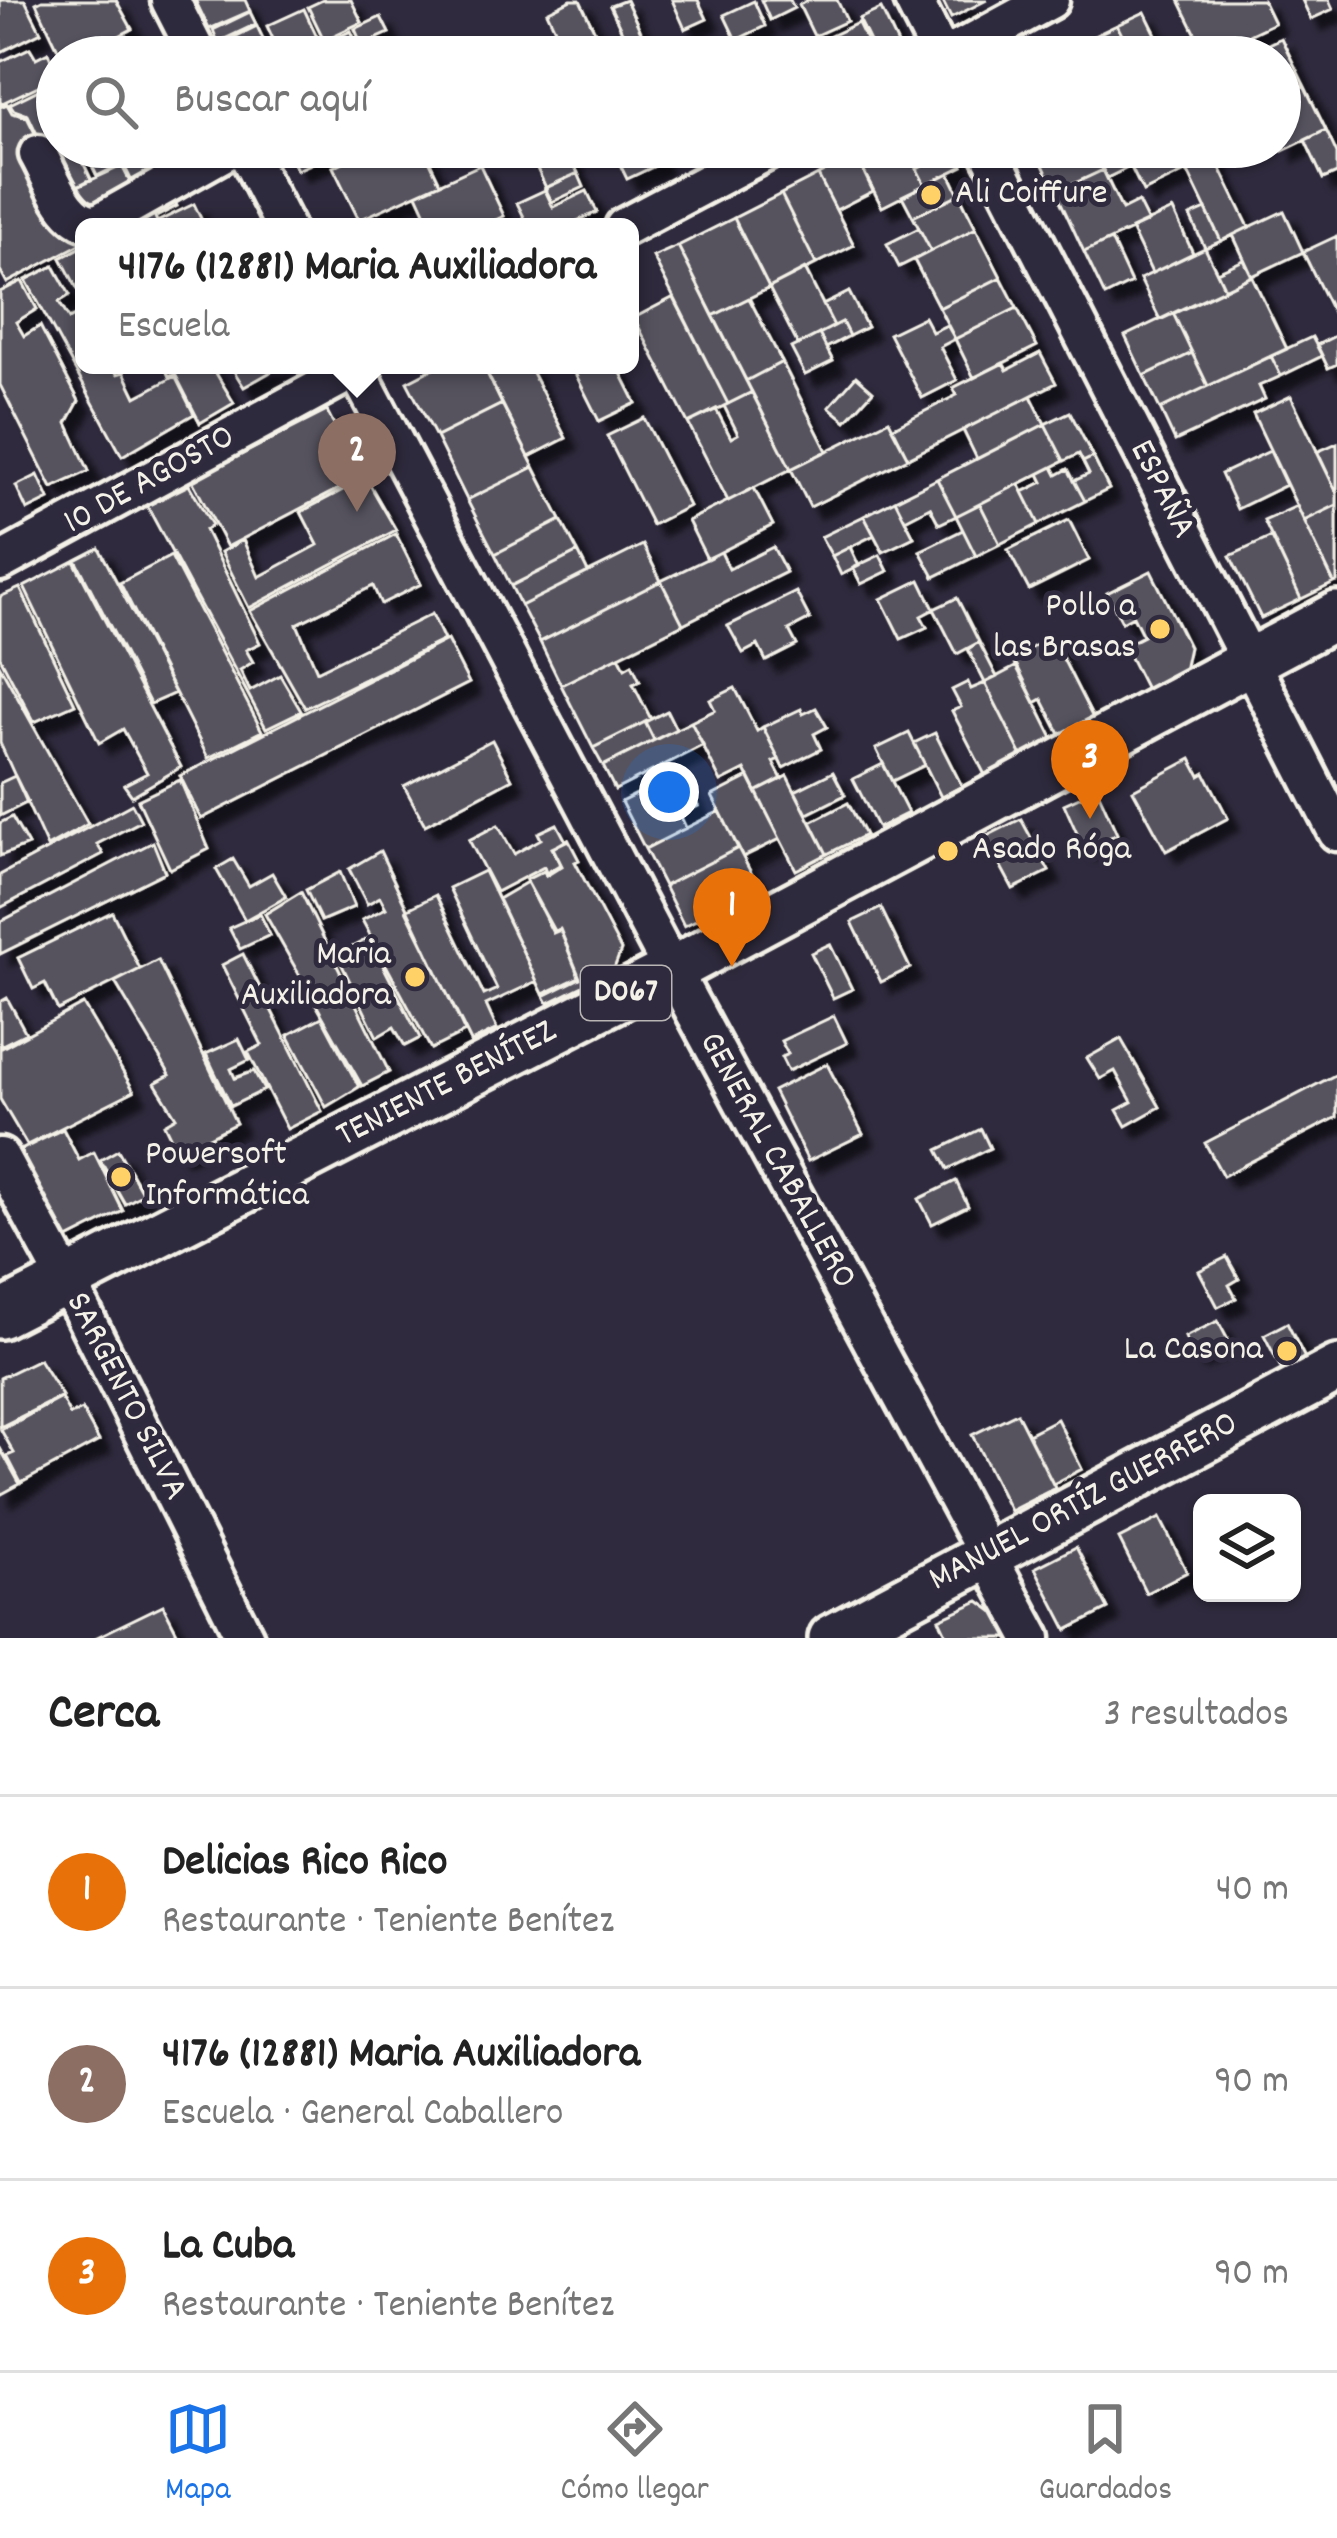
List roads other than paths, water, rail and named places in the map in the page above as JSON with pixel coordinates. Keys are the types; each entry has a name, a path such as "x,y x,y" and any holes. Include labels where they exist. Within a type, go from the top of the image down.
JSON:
{"main road":[{"name":"TENIENTE BENÍTEZ","path":"0,1316 671,970 1337,615"},
{"name":"MANUEL ORTÍZ GUERRERO","path":"832,1638 1337,1369"}],"street":[{"path":"170,0 188,36"},
{"path":"914,0 932,36"},
{"path":"982,36 1050,0"},
{"path":"46,168 75,218"},
{"path":"107,218 196,168"},
{"path":"255,168 280,218"},
{"path":"639,219 735,168"},
{"name":"ESPAÑA","path":"998,168 1337,832"},
{"name":"10 DE AGOSTO","path":"0,562 343,374"},
{"name":"GENERAL CABALLERO","path":"362,374 671,970 1032,1638"},
{"name":"SARGENTO SILVA","path":"0,1157 245,1638"}],"place":[{"name":"Ali Coiffure","path":"931,195"},
{"name":"4176 (12881) Maria Auxiliadora","path":"357,512"},
{"name":"Pollo a las Brasas","path":"1160,629"},
{"name":"La Cuba","path":"1090,819"},
{"name":"Asado Róga","path":"948,851"},
{"name":"Delicias Rico Rico","path":"732,967"},
{"name":"Maria Auxiliadora","path":"415,977"},
{"name":"Powersoft Informática","path":"121,1177"},
{"name":"La Casona","path":"1287,1351"}]}
